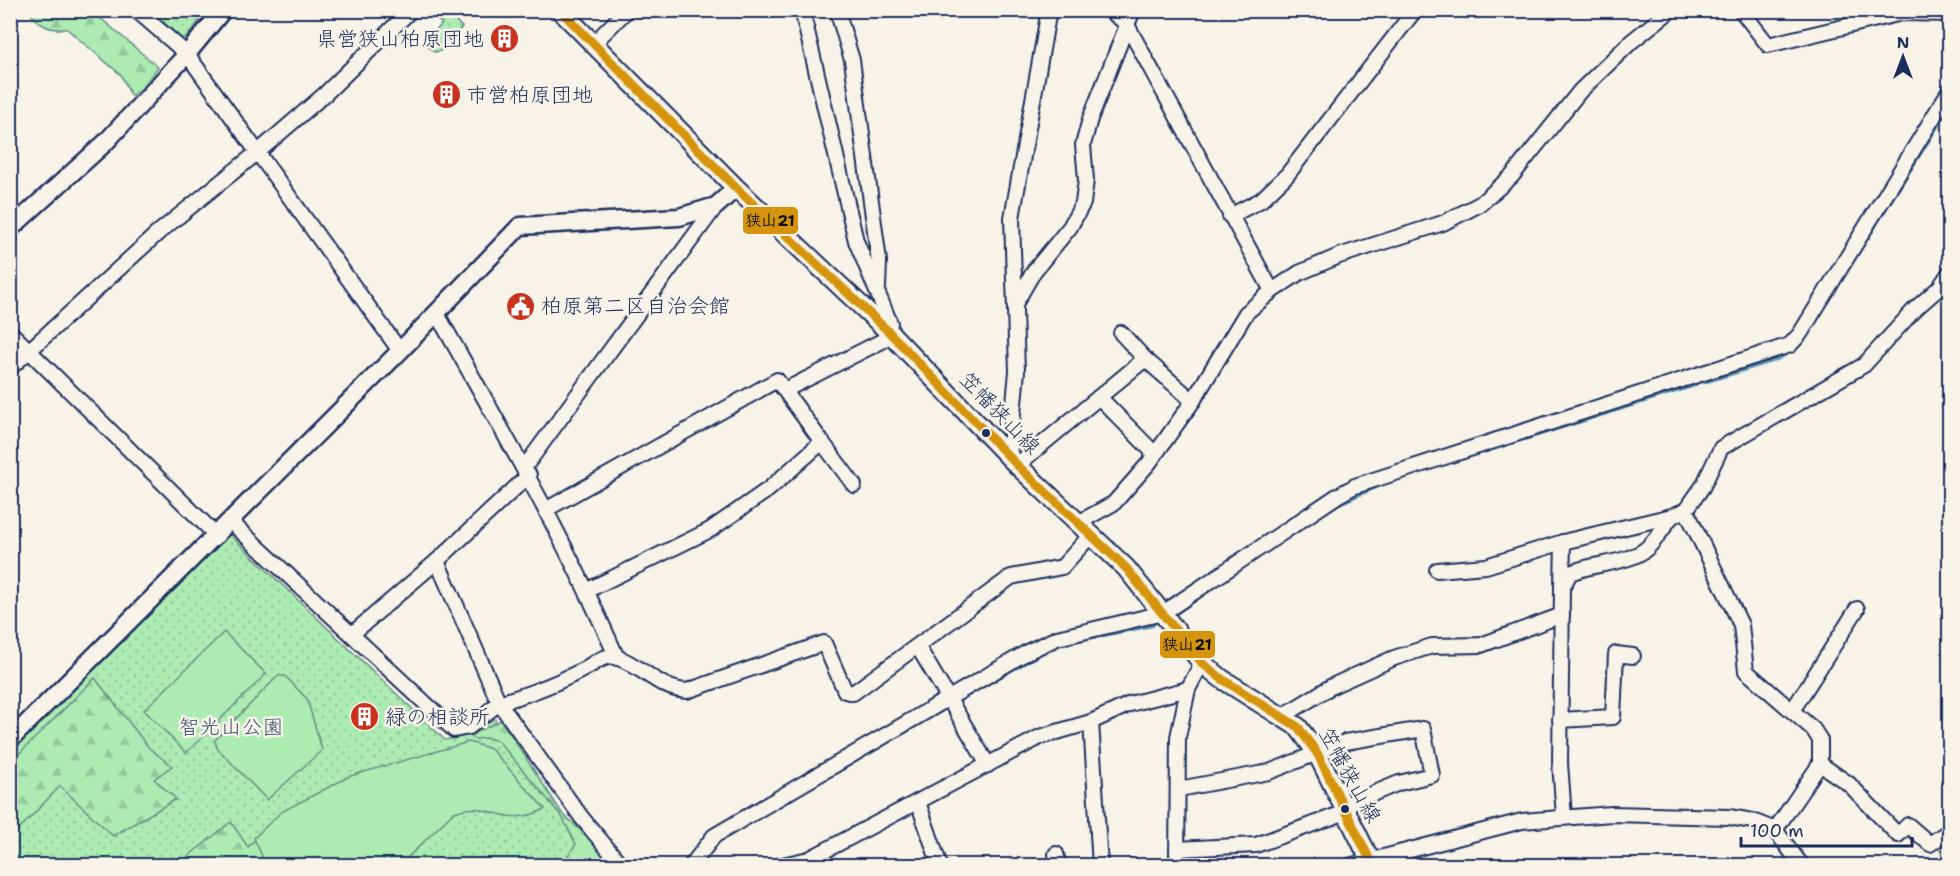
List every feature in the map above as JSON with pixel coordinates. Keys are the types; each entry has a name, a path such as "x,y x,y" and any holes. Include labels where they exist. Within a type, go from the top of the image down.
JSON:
{"main road":[{"name":"笠幡狭山線","path":"560,10 736,188 889,332 1013,461 1126,567 1203,663 1222,679 1283,716 1298,728 1317,753 1372,863"}],"street":[{"path":"136,10 187,54 400,351"},
{"path":"10,229 105,143 187,54 223,10"},
{"path":"10,368 159,232 325,94 411,10"},
{"path":"593,44 627,10"},
{"path":"785,390 882,341 889,332 888,313 856,241 802,10"},
{"path":"837,10 852,60 870,184 879,261 878,293"},
{"path":"1013,461 1017,370 1012,218 1049,10"},
{"path":"1109,10 1130,16 1230,216 1272,291"},
{"path":"231,522 454,730 468,727 499,703 571,677 609,656 617,658 658,683 675,690 687,691 824,643 845,691 853,693 918,648 1011,577 1062,567 1084,529 1114,503 1155,454 1193,401 1246,313 1272,291 1299,273 1340,256 1443,223 1479,204 1512,176 1580,91 1632,41 1671,10"},
{"path":"1741,10 1768,45 1902,13 1950,14"},
{"path":"1230,216 1261,200 1287,175 1409,14"},
{"path":"1014,305 1034,271 1070,228 1083,203 1086,180 1083,145 1090,119 1130,16"},
{"path":"691,866 714,836 948,697 1058,638 1163,613 1355,486 1790,345 1800,334 1950,90"},
{"path":"352,634 437,561 527,472 716,206 736,188"},
{"path":"11,738 231,522 520,226 679,217 716,206"},
{"path":"1437,570 1486,566 1563,542 1672,516 1686,510 1703,486 1721,448 1864,365 1914,309 1939,288 1950,272"},
{"path":"436,312 547,509 588,590 617,658"},
{"path":"10,332 217,536"},
{"path":"1121,333 1193,401"},
{"path":"1013,461 1099,397 1145,358"},
{"path":"547,509 777,380 854,485"},
{"path":"1099,397 1155,454"},
{"path":"588,590 710,530 769,489 822,442"},
{"path":"1686,510 1741,624 1746,671 1792,711 1820,740 1820,764 1775,830"},
{"path":"1562,588 1570,573 1595,564 1635,556 1647,549 1672,516"},
{"path":"1563,542 1560,720 1564,817"},
{"path":"437,561 499,703 582,818 622,866"},
{"path":"1792,711 1857,609"},
{"path":"1283,716 1332,686 1386,661 1432,646 1481,645 1562,615"},
{"path":"918,648 988,765"},
{"path":"1560,720 1613,717 1616,654 1633,656"},
{"path":"1177,866 1178,737 1188,689 1203,663"},
{"path":"778,866 809,859 1041,737 1091,722 1130,704 1188,689"},
{"path":"1091,722 1100,866"},
{"path":"1177,849 1256,845 1344,809 1399,783 1432,775 1423,729 1345,742 1269,772 1179,789"},
{"path":"1820,764 1849,784 1898,835 1908,825 1930,844 1950,830"},
{"path":"918,802 940,866"},
{"path":"1349,866 1372,863 1522,821 1612,814 1729,817 1753,821 1775,830 1802,866"}],"green space":[{"path":"28,11 92,11 158,67 141,89 131,96 121,75 67,29 45,26"},
{"path":"151,11 206,11 188,36 182,39"},
{"path":"428,11 445,11 462,27 440,51 434,52 424,43 442,24"},
{"name":"智光山公園","path":"229,534 445,740 471,735 470,729 492,715 554,808 614,865 11,866 11,749"},
{"path":"224,632 266,674 186,753 144,710"},
{"path":"278,676 285,676 307,699 322,750 267,800 217,748 215,740"},
{"path":"95,678 149,748 172,766 154,779 176,799 113,836 60,786 11,838 11,762"},
{"path":"501,720 562,813 618,865 562,865 576,844 561,815 498,741 488,738 473,739 471,735"},
{"path":"469,742 491,749 545,809 518,817 475,809 464,809 453,813 400,865 266,865 254,838 281,812 350,776"},
{"path":"275,818 297,866 176,866 231,822 248,847"}],"waterway":[{"path":"1806,336 1950,106"},
{"path":"1704,382 1775,360 1793,350"},
{"path":"1461,459 1695,385"},
{"path":"1335,505 1383,484"},
{"path":"1176,613 1205,593"},
{"path":"1069,642 1153,625"},
{"path":"961,699 1041,653"},
{"path":"830,776 946,708"}],"transit line":[{"name":"狭山21","path":"560,10 736,188 889,332 1017,465 1126,568 1202,663 1222,679 1298,727 1317,753 1373,866"}],"place":[{"name":"県営狭山柏原団地","path":"505,39"},
{"name":"市営柏原団地","path":"446,95"},
{"name":"柏原第二区自治会館","path":"520,306"},
{"name":"緑の相談所","path":"364,717"}]}
